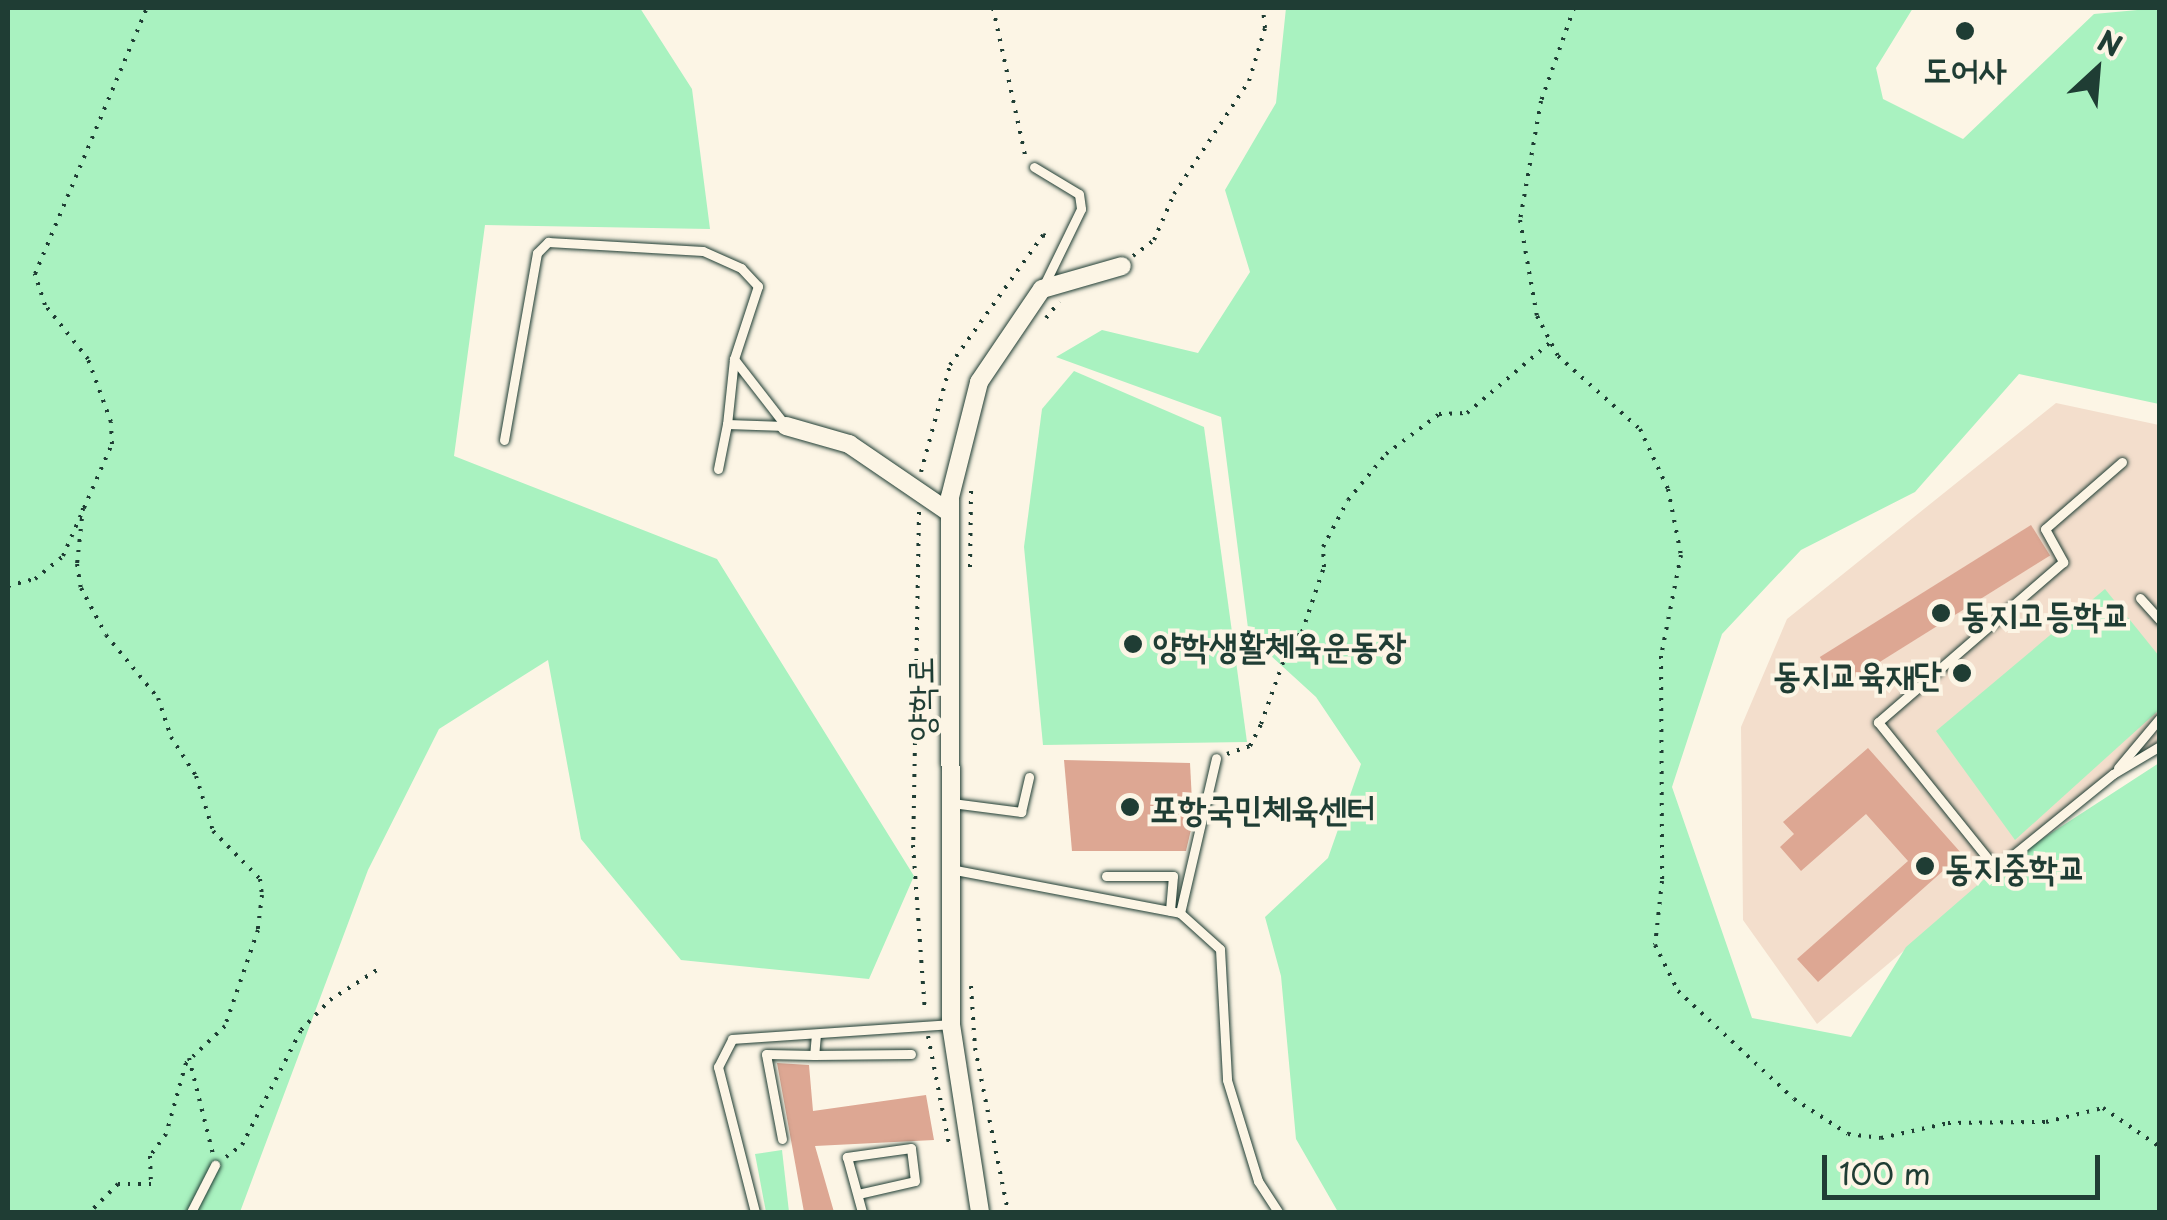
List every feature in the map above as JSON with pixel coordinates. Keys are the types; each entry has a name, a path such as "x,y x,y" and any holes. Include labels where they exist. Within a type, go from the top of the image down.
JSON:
{"street":[{"path":"1042,290 1078,275 1122,266"},
{"name":"양학로","path":"976,1211 952,1024 950,513 959,443 979,382 1042,290"},
{"path":"786,426 849,444 950,513"}],"lane":[{"path":"1034,167 1079,194 1081,209 1054,254 1042,290"},
{"path":"504,440 537,253 548,242 703,252 741,268 758,286 734,359 718,469"},
{"path":"734,359 786,426"},
{"path":"727,424 786,426"},
{"path":"2122,462 2046,530 2063,562 1878,722 1996,870 2113,774 2160,746"},
{"path":"2140,598 2160,620"},
{"path":"2113,774 2160,718"},
{"path":"1175,912 1216,758"},
{"path":"952,802 1021,812 1029,777"},
{"path":"950,869 1175,912 1220,949 1227,1080 1258,1181 1278,1212"},
{"path":"1106,876 1173,876 1175,912"},
{"path":"756,1212 718,1067 732,1040 952,1024"},
{"path":"814,1055 816,1034"},
{"path":"782,1139 766,1054 910,1054"},
{"path":"858,1194 915,1181 911,1148 847,1157 862,1212"},
{"path":"191,1212 215,1165"}],"path":[{"path":"8,586 35,579 63,556 108,458 112,422 88,359 40,296 36,266 147,8"},
{"path":"993,8 1022,145 1034,167"},
{"path":"1122,266 1154,240 1174,194 1249,82 1264,28 1263,8"},
{"path":"1574,8 1541,101 1520,220 1538,316 1558,356 1640,430 1668,489 1681,554 1661,656 1662,881 1655,944 1678,992 1794,1098 1848,1134 1881,1138 1948,1123 2046,1122 2103,1108 2160,1147"},
{"path":"1042,322 1078,275"},
{"path":"1216,758 1250,746 1290,643 1302,632 1324,567 1324,547 1348,500 1386,454 1439,414 1467,413 1553,340"},
{"path":"970,569 971,472"},
{"path":"82,508 76,564 81,588 106,634 158,698 171,737 196,776 213,831 260,878 258,930 225,1026 189,1058 166,1134 150,1156 151,1184 118,1184 90,1212"},
{"path":"189,1058 215,1165 242,1145 301,1030 330,1000 380,968"},
{"path":"970,971 975,1048 1008,1212"}],"shaded area":[{"name":"동지교육재단","path":"2056,403 2159,425 2159,750 2113,774 1817,1024 1743,920 1741,727 1787,619"}],"green space":[{"path":"8,8 640,8 692,89 710,229 485,225 454,456 717,559 914,876 869,979 681,960 581,839 548,660 439,729 368,870 240,1212 8,1212"},
{"path":"1286,8 1913,8 1876,68 1883,99 1963,139 2094,14 2159,8 2159,404 2019,374 1915,492 1801,550 1722,634 1672,787 1752,1018 1851,1037 1906,947 1996,869 2159,763 2159,1212 1338,1212 1296,1139 1281,976 1265,917 1328,858 1361,764 1316,697 1249,636 1221,417 1056,357 1102,330 1198,353 1250,272 1225,190 1276,103"},
{"name":"양학생활체육운동장","path":"1074,371 1204,427 1247,742 1043,745 1024,547 1042,409"},
{"path":"2105,589 2159,656 2159,710 2015,840 1936,731"},
{"path":"782,1150 789,1212 766,1212 755,1154"}],"building":[{"name":"동지고등학교","path":"2031,525 2050,556 1839,687 1820,657"},
{"name":"동지중학교","path":"1868,748 1962,854 1818,982 1797,959 1908,861 1866,814 1801,871 1780,847 1794,834 1783,822"},
{"name":"포항국민체육센터","path":"1064,760 1190,763 1193,821 1186,851 1072,851"},
{"path":"777,1063 809,1065 813,1111 926,1095 934,1140 815,1146 834,1212 804,1212"}],"place":[{"name":"도어사","path":"1965,31"},
{"name":"동지고등학교","path":"1941,613"},
{"name":"양학생활체육운동장","path":"1133,644"},
{"name":"동지교육재단","path":"1962,673"},
{"name":"포항국민체육센터","path":"1130,807"},
{"name":"동지중학교","path":"1925,866"}]}
